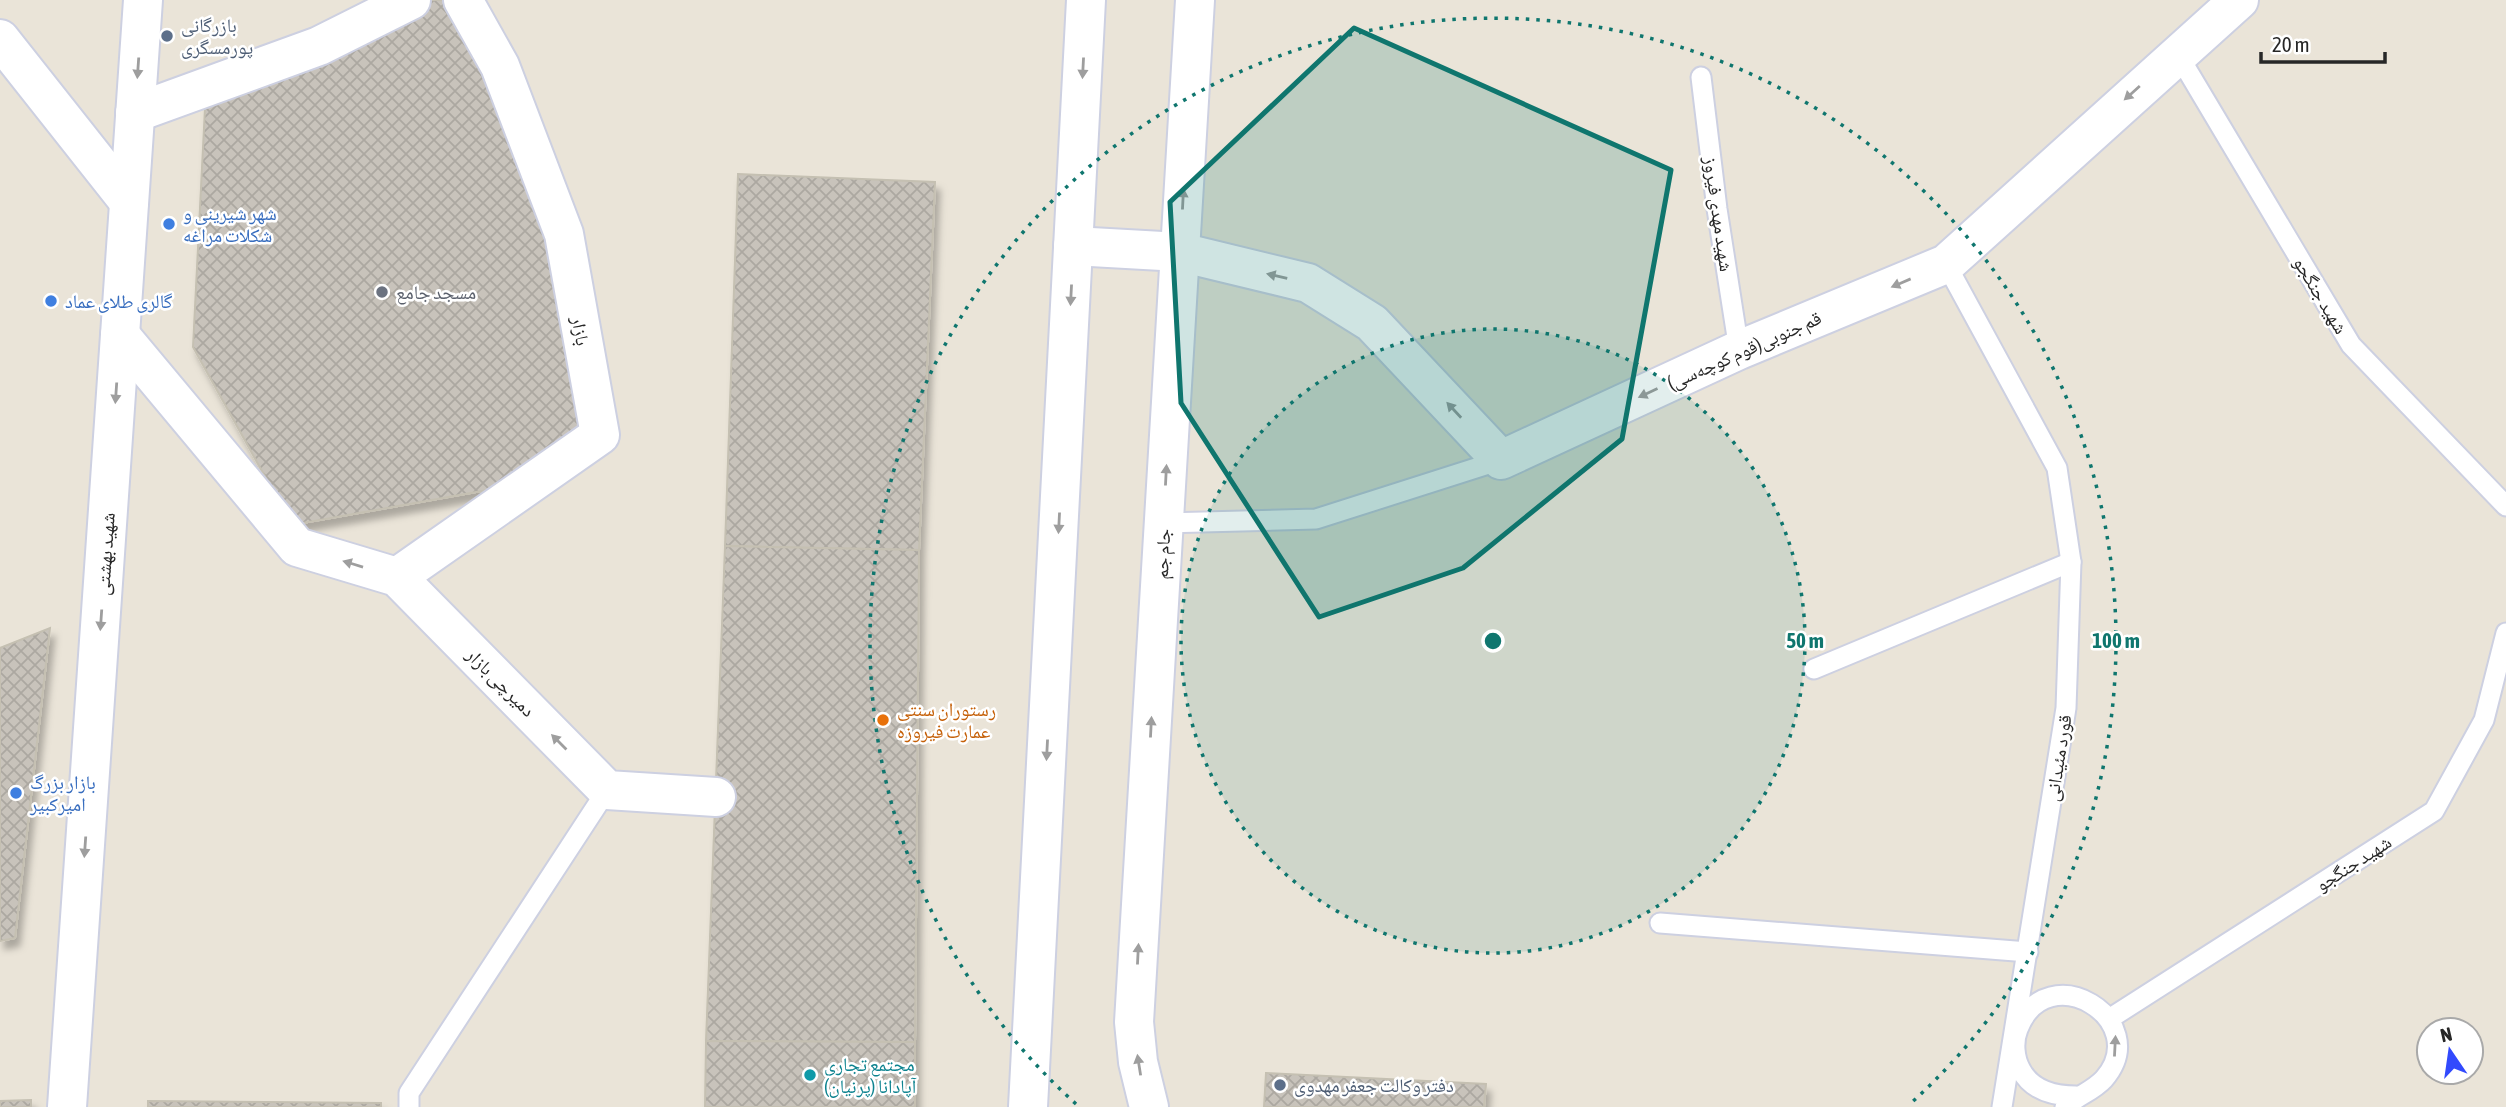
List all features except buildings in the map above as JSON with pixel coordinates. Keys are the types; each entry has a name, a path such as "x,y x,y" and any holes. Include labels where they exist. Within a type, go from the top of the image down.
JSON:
{"street":[{"name":"شهید بهشتی","path":"67,1107 143,0"},
{"path":"135,113 319,46 411,0"},
{"name":"بازار","path":"397,577 600,435 564,234 499,66 463,0"},
{"path":"1028,1107 1086,0"},
{"name":"جام جم","path":"1149,1107 1138,1062 1134,1022 1195,0"},
{"name":"قم جنوبی(قوم کوچه‌سی)","path":"1501,460 1740,351 1946,264 2177,53 2239,0"},
{"path":"0,39 129,202"},
{"path":"1073,246 1180,253 1308,283 1372,323 1501,460"},
{"name":"دمیرچی بازار","path":"120,335 297,547 397,577 607,790"},
{"path":"607,790 716,797"}],"lane":[{"name":"شهید جنگجو","path":"2177,53 2351,345 2506,506"},
{"name":"شهید مهدی فیروز","path":"1701,77 1717,209 1740,351"},
{"name":"قورد مئیدانی","path":"1946,264 2057,468 2071,562 2066,708 2002,1107"},
{"name":"قم جنوبی(قوم کوچه‌سی)","path":"1163,523 1217,524 1316,519 1501,460"},
{"path":"1814,669 2071,562"},
{"name":"شهید جنگجو","path":"2109,1019 2434,811 2484,720 2506,633"},
{"path":"409,1107 409,1093 607,790"},
{"path":"1660,923 2028,952"},
{"name":"قورد مئیدانی","path":"2066,995 2083,998 2098,1006 2109,1019 2115,1034 2116,1050 2112,1065 2091,1089 2071,1101 2044,1092 2031,1083 2021,1070 2015,1054 2015,1036 2021,1020 2033,1006 2048,998 2066,995"}],"highlighted area":[{"path":"1354,28 1671,170 1622,439 1463,568 1319,617 1181,403 1170,202"}],"place":[{"name":"بازرگانی پورمسگری","path":"167,36"},
{"name":"شهر شیرینی و شکلات مراغه","path":"169,224"},
{"name":"مسجد جامع","path":"382,292"},
{"name":"گالری طلای عماد","path":"51,301"},
{"name":"رستوران سنتی عمارت فیروزه","path":"883,720"},
{"name":"بازار بزرگ امیرکبیر","path":"16,793"},
{"name":"مجتمع تجاری آپادانا (پرنیان)","path":"810,1075"},
{"name":"دفتر وکالت جعفر مهدوی","path":"1280,1085"}]}
